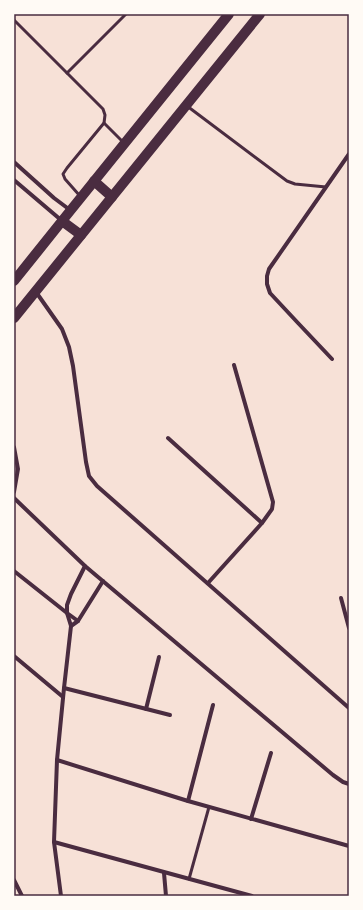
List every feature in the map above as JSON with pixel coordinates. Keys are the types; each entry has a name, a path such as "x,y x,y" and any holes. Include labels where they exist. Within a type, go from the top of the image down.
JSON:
{"main road":[{"path":"14,281 229,14"},
{"path":"14,318 260,14"},
{"path":"94,181 112,197"},
{"path":"62,221 82,235"}],"street":[{"path":"332,359 270,292 267,284 267,276 269,269 349,154"},
{"path":"14,162 70,211"},
{"path":"14,180 62,221"},
{"path":"36,292 62,329 69,347 89,476 97,486 349,708"},
{"path":"208,583 262,523 272,509 273,502 234,365"},
{"path":"168,438 262,523"},
{"path":"14,447 18,469 14,492"},
{"path":"14,498 85,566 333,775 349,784"},
{"path":"61,896 54,842 57,760 72,626 67,613 68,600 85,566"},
{"path":"14,571 78,621"},
{"path":"72,626 78,621 103,581"},
{"path":"341,598 349,628"},
{"path":"14,656 63,697"},
{"path":"146,709 159,657"},
{"path":"64,688 170,715"},
{"path":"188,802 213,705"},
{"path":"251,819 271,753"},
{"path":"57,760 188,802 349,846"},
{"path":"54,842 252,896"},
{"path":"164,873 166,896"},
{"path":"14,880 22,896"}],"lane":[{"path":"67,73 126,14"},
{"path":"14,20 103,109 105,115 104,123 67,168 64,174 65,179 81,197"},
{"path":"186,105 287,181 295,184 326,187"},
{"path":"104,123 125,144"},
{"path":"189,879 209,807"}]}
